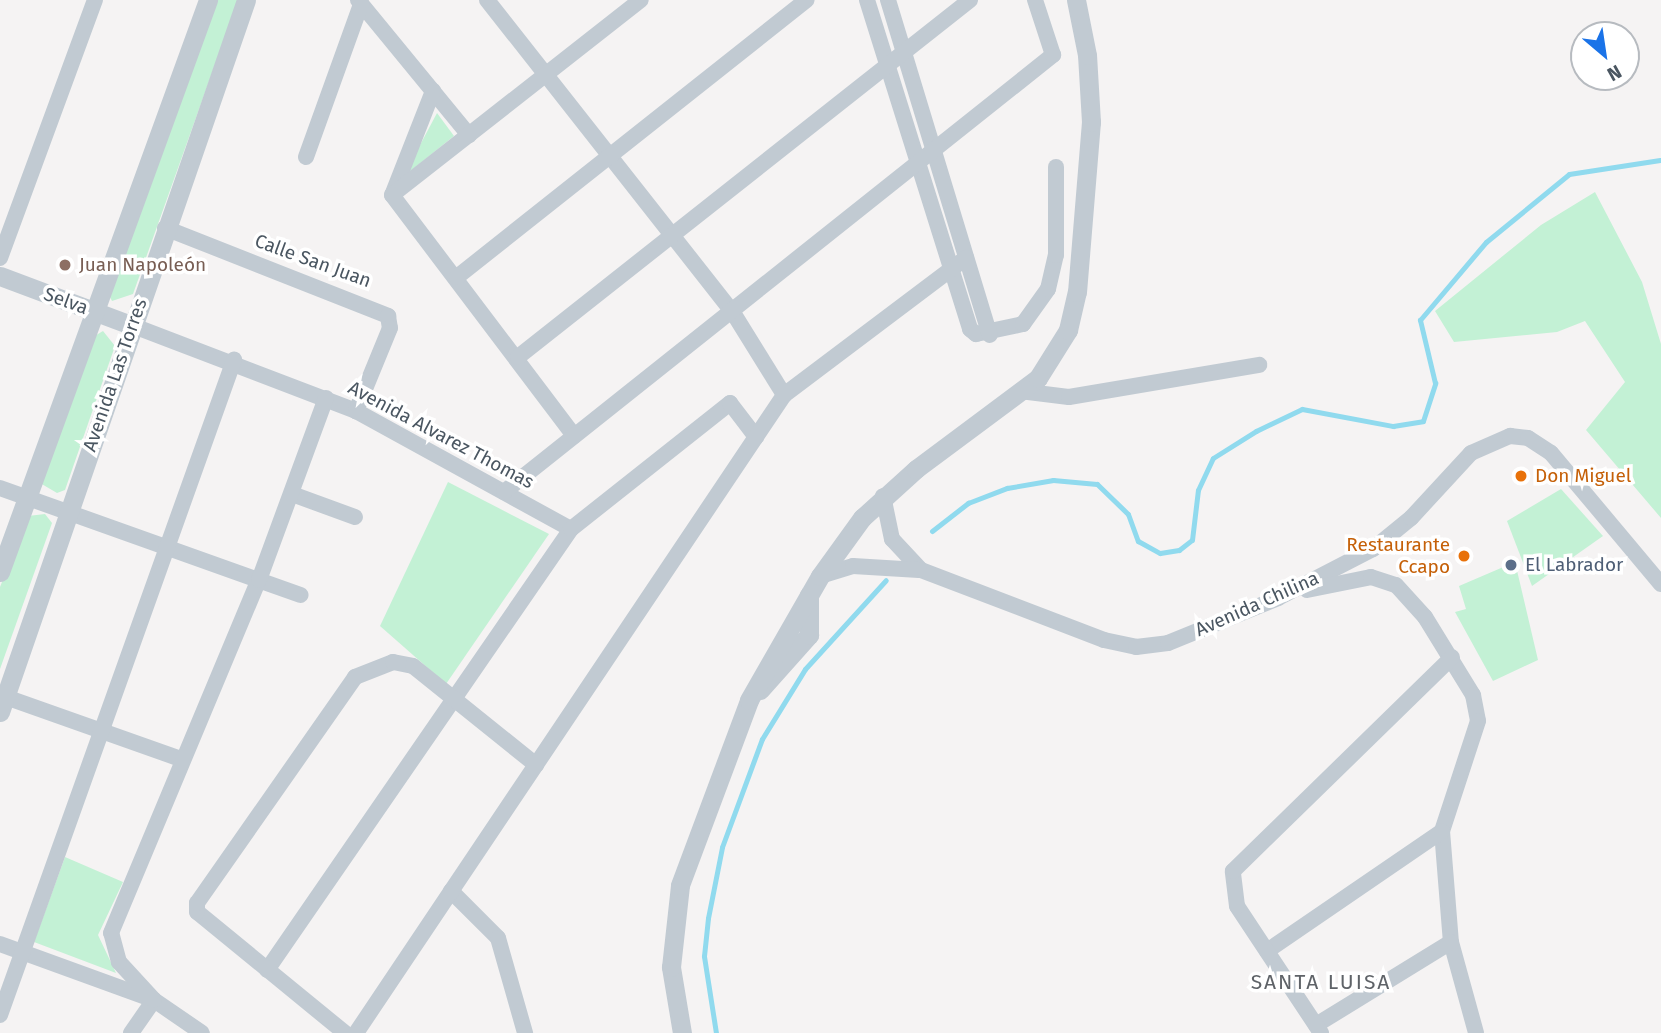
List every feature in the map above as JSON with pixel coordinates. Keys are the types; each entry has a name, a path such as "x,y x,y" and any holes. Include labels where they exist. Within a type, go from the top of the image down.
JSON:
{"street":[{"path":"0,258 95,0"},
{"name":"Avenida Las Torres","path":"0,572 208,0"},
{"name":"Avenida Las Torres","path":"2,701 246,0"},
{"path":"487,0 732,311 784,395"},
{"path":"392,195 546,75 619,7 641,0"},
{"path":"457,278 806,0"},
{"path":"867,0 970,329 989,335 1023,324 1048,289 1056,255 1056,167"},
{"path":"888,0 989,335"},
{"path":"518,357 970,0"},
{"path":"504,492 1053,55 1035,0"},
{"path":"682,1033 671,968 680,885 749,700 820,576 883,496 1038,378 1068,330 1077,292 1091,122 1076,0"},
{"path":"360,2 469,135"},
{"path":"306,157 360,2"},
{"path":"392,195 433,90"},
{"path":"392,195 518,357 574,436"},
{"name":"Calle San Juan","path":"165,228 388,316 390,328 356,411"},
{"path":"356,1033 784,395 966,258"},
{"name":"Selva","path":"0,276 131,325"},
{"name":"Avenida Alvarez Thomas","path":"131,325 234,360 356,411 570,529"},
{"path":"0,1015 234,360"},
{"path":"1020,391 1069,397 1259,365"},
{"path":"202,1033 154,1000 119,961 111,933 181,759 259,580 326,398"},
{"path":"267,970 570,529 730,403 756,437"},
{"name":"Avenida Chilina","path":"820,576 853,566 922,570 1104,640 1136,647 1168,643 1278,598 1373,549 1411,518 1471,453 1510,436 1528,438 1551,453 1661,584"},
{"path":"0,488 300,595"},
{"path":"292,494 355,517"},
{"name":"Avenida Chilina","path":"883,496 892,539 922,570"},
{"path":"1278,598 1371,578 1396,585 1452,657 1473,695 1478,721 1442,831 1451,942 1475,1033"},
{"path":"1451,942 1318,1029 1231,895 1240,861 1452,657"},
{"path":"345,1033 203,922 197,912 205,892 355,677 393,662 413,666 536,765"},
{"path":"2,701 103,731 181,759"},
{"path":"1267,951 1442,831"},
{"path":"451,891 498,938 525,1033"},
{"path":"0,944 154,1000"},
{"path":"131,1033 154,1000"}],"green space":[{"path":"218,0 238,0 133,294 112,301 109,295"},
{"path":"437,113 454,136 403,177"},
{"path":"1595,192 1642,282 1661,344 1661,518 1586,430 1625,382 1585,321 1557,332 1454,342 1435,311 1541,225"},
{"path":"103,331 115,346 65,490 57,493 40,483 93,337"},
{"path":"448,482 549,534 446,684 380,626"},
{"path":"1561,489 1603,536 1532,586 1507,521"},
{"path":"45,514 52,523 0,669 0,587 28,516"},
{"path":"1515,562 1538,660 1493,681 1455,612 1466,609 1459,586"},
{"path":"65,857 123,882 98,935 116,973 34,942"}],"waterway":[{"path":"932,531 968,503 1007,488 1053,480 1097,484 1128,514 1138,541 1160,553 1179,550 1192,540 1198,490 1213,458 1256,431 1302,409 1393,426 1423,421 1435,383 1420,320 1486,242 1569,174 1660,160"},
{"path":"716,1033 704,956 708,918 722,847 762,739 805,669 886,580"}],"place":[{"name":"Juan Napoleón","path":"65,265"},
{"name":"Don Miguel","path":"1521,476"},
{"name":"Restaurante Ccapo","path":"1464,556"},
{"name":"El Labrador","path":"1511,565"}],"district":[{"name":"SANTA LUISA","path":"1321,982"}]}
